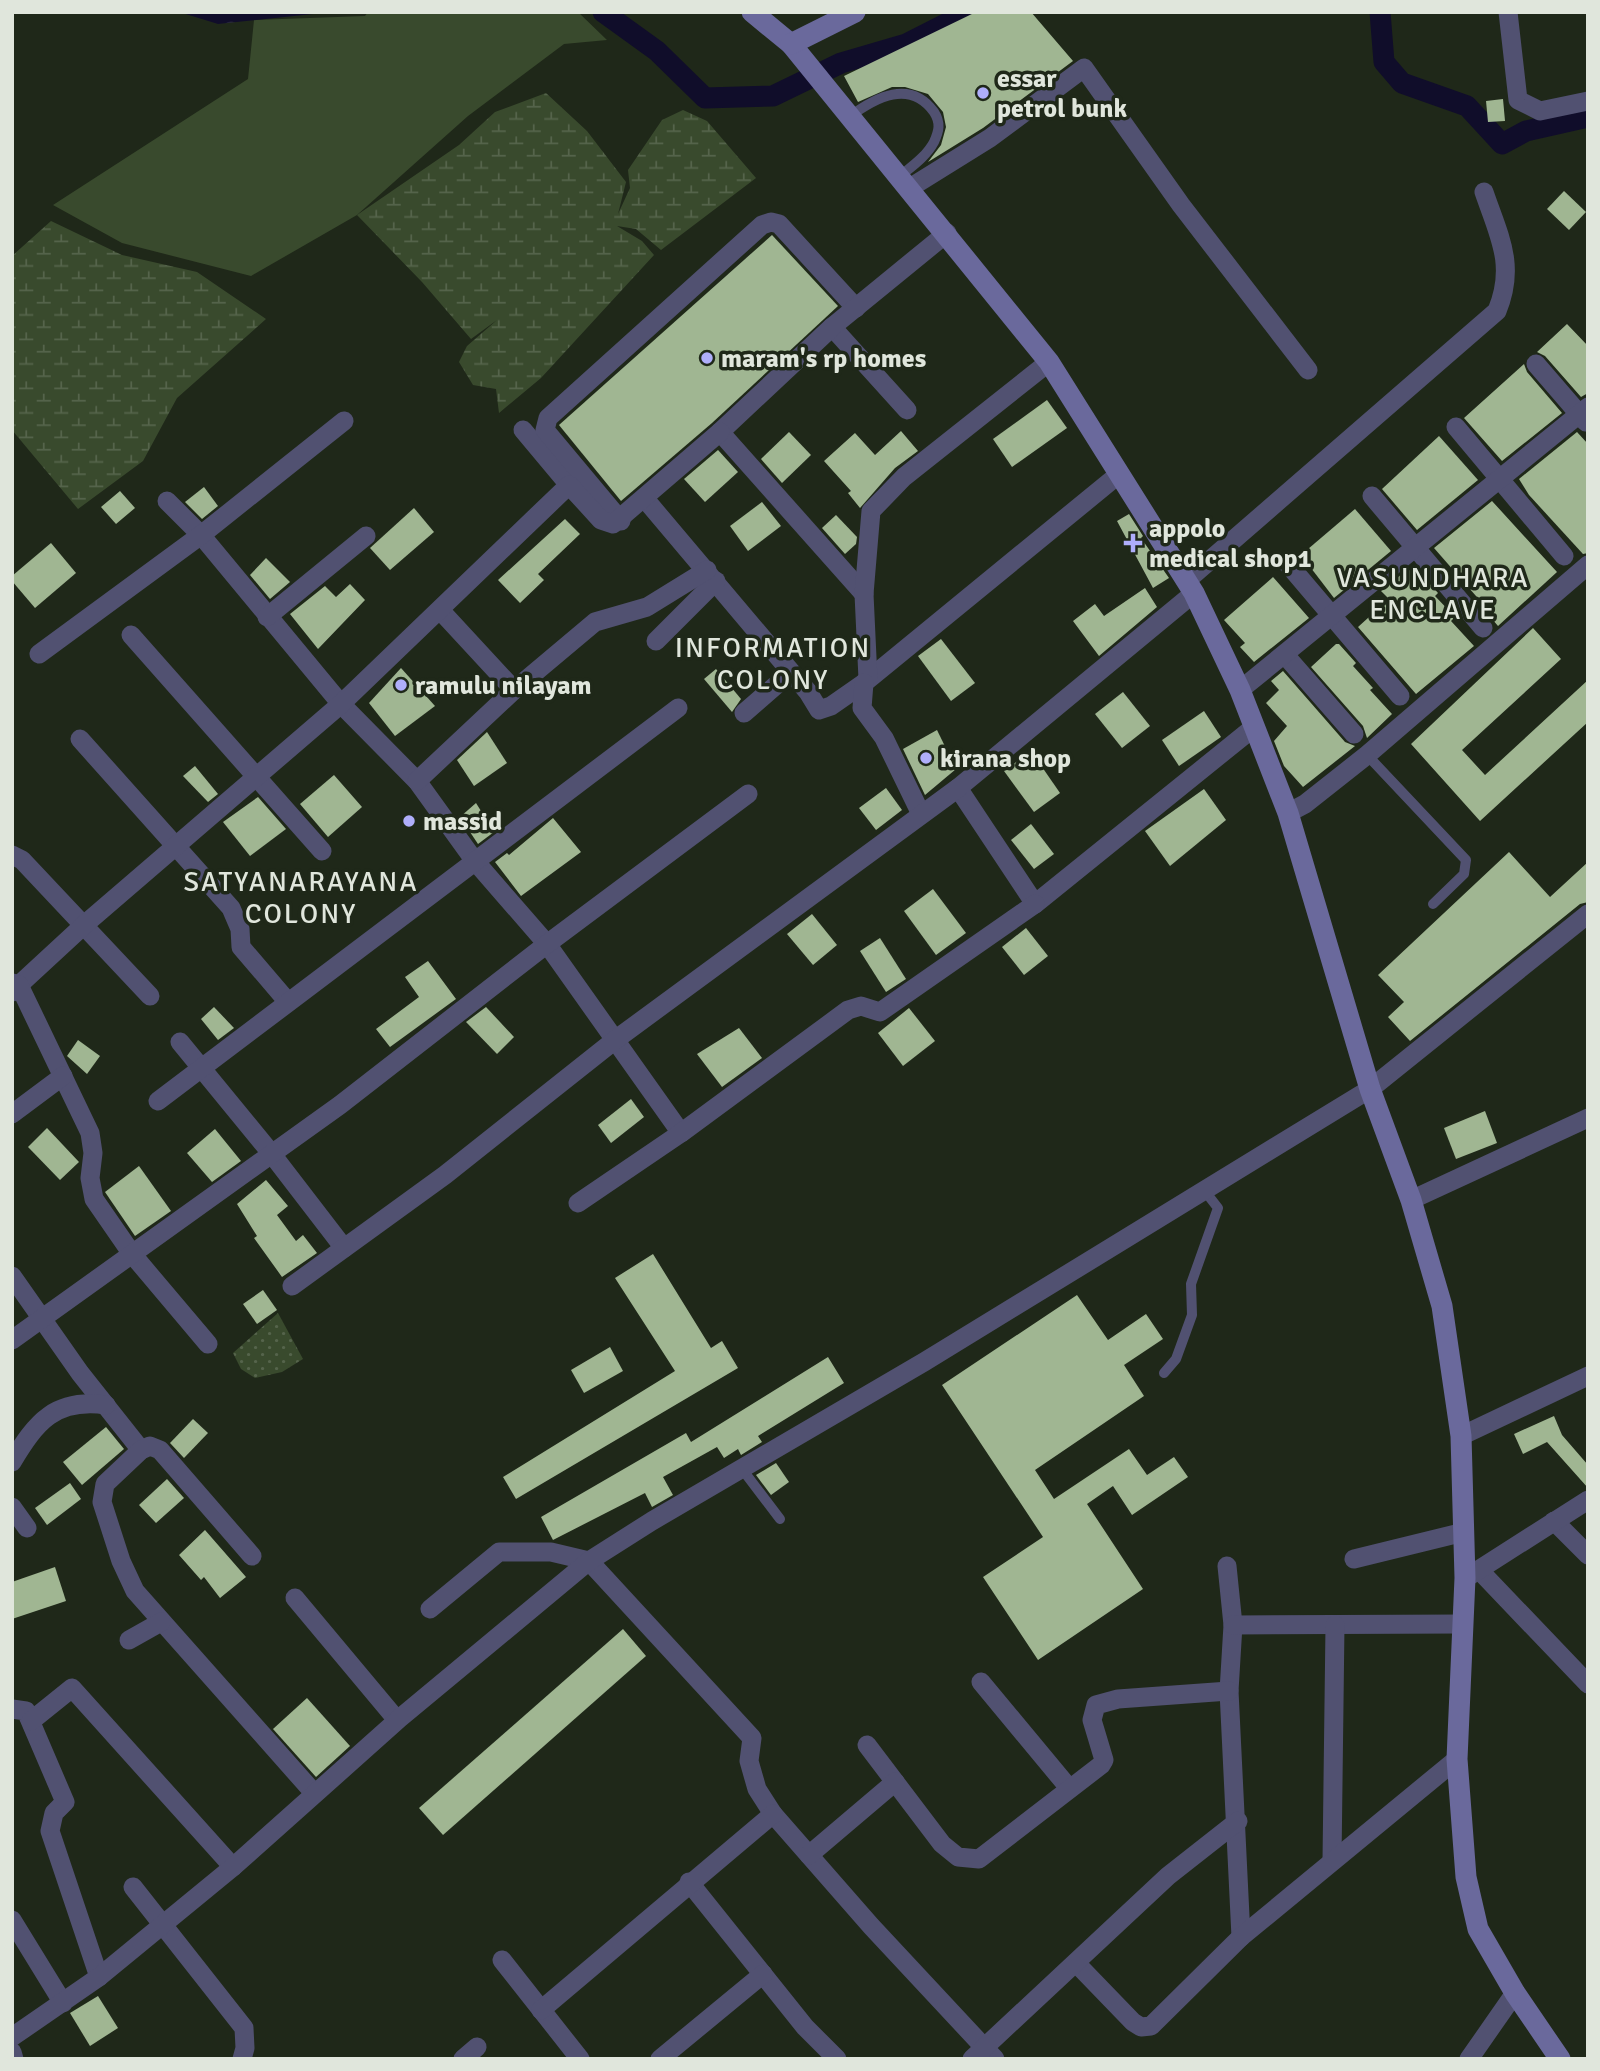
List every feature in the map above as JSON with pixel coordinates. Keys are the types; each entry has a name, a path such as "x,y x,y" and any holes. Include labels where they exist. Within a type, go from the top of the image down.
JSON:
{"street":[{"path":"752,12 791,44 1049,362 1190,587 1240,691 1288,813 1370,1089 1411,1200 1442,1306 1461,1436 1464,1532 1473,1574 1463,1624 1457,1759 1466,1877 1478,1929 1560,2059"},
{"path":"791,44 855,12"},
{"path":"1508,12 1518,100 1540,111 1588,101"},
{"path":"903,183 990,138 1084,68 1181,205 1308,370"},
{"path":"292,1286 445,1175 615,1040 958,788 1190,587 1497,311 1504,294 1508,259 1484,192"},
{"path":"621,520 545,430 548,418 762,225 771,222 779,224 856,308"},
{"path":"523,430 601,520 613,524 621,520 720,432 832,327 947,233"},
{"path":"832,327 907,410"},
{"path":"921,814 884,738 862,708 866,681 864,594 871,511 904,477 1049,362"},
{"path":"1240,691 1499,479 1585,415 1536,364"},
{"path":"39,654 201,536 344,421"},
{"path":"1456,428 1564,556"},
{"path":"720,432 864,594"},
{"path":"645,499 791,672 819,710 831,706 866,681 1118,475"},
{"path":"208,1344 132,1254 94,1199 90,1178 92,1143 63,1076 14,987 341,704 569,485"},
{"path":"1372,496 1483,628"},
{"path":"167,501 201,536 341,704 417,781 474,860 547,944 681,1133"},
{"path":"267,617 366,536"},
{"path":"1288,564 1400,696"},
{"path":"1288,813 1305,804 1367,755 1588,565"},
{"path":"656,640 711,575"},
{"path":"417,781 514,690 595,622 647,607 711,575"},
{"path":"439,610 514,690"},
{"path":"131,635 322,851"},
{"path":"1285,655 1354,734"},
{"path":"744,713 791,672"},
{"path":"158,1101 678,708"},
{"path":"578,1203 681,1133 848,1010 862,1006 880,1012 1035,904 1253,728"},
{"path":"80,739 231,908 240,929 241,947 288,1002"},
{"path":"958,788 1035,904"},
{"path":"12,1340 340,1105 547,944 748,794"},
{"path":"12,855 22,860 150,996"},
{"path":"12,2038 99,1977 233,1867 397,1720 589,1561 1370,1089 1588,914"},
{"path":"180,1042 344,1248"},
{"path":"12,1114 63,1076"},
{"path":"1411,1200 1588,1118"},
{"path":"12,1276 141,1450"},
{"path":"1461,1436 1588,1376"},
{"path":"12,1462 34,1428 57,1409 89,1403 106,1405"},
{"path":"252,1556 175,1464 150,1446 141,1450 106,1484 102,1502 121,1561 135,1591 314,1793"},
{"path":"1473,1574 1588,1500"},
{"path":"12,1507 27,1528"},
{"path":"1554,1521 1588,1555"},
{"path":"1354,1559 1464,1532"},
{"path":"430,1609 499,1552 551,1552 589,1561 752,1738 749,1761 757,1789 774,1814 984,2055 1076,1963 1168,1877 1238,1821"},
{"path":"1227,1566 1233,1625 1229,1691 1238,1821 1241,1937"},
{"path":"1473,1574 1588,1684"},
{"path":"295,1598 397,1720"},
{"path":"129,1640 162,1622"},
{"path":"1233,1625 1463,1624"},
{"path":"1332,1861 1335,1625"},
{"path":"981,1682 1069,1788"},
{"path":"31,1721 72,1688 233,1867"},
{"path":"867,1745 942,1844 958,1857 979,1859 1104,1760 1092,1720 1096,1705 1118,1699 1229,1691"},
{"path":"12,1709 26,1710 65,1802 54,1813 50,1831 99,1977"},
{"path":"1076,1963 1141,2027 1151,2026 1241,1937 1457,1759"},
{"path":"809,1854 895,1782"},
{"path":"541,2010 689,1882 774,1814"},
{"path":"689,1882 805,2027 837,2059"},
{"path":"133,1887 244,2028 245,2048 242,2059"},
{"path":"12,1920 63,2003"},
{"path":"502,1960 580,2059"},
{"path":"660,2059 763,1974"},
{"path":"1469,2059 1516,1993"},
{"path":"12,2052 15,2059"}],"lane":[{"path":"849,117 873,102 902,93 913,93 926,102 938,119 937,133 903,183"},
{"path":"1367,755 1466,860 1464,874 1433,904"},
{"path":"1164,1373 1176,1359 1192,1315 1191,1284 1217,1208 1205,1190"},
{"path":"742,1469 780,1519"}],"green space":[{"path":"368,12 578,12 607,40 564,44 468,116 357,215 251,276 122,243 53,205 248,79 254,20 365,16"},
{"path":"546,93 587,131 626,182 618,214 630,188 628,170 662,120 683,110 707,121 756,178 661,250 636,229 617,226 642,241 654,255 541,378 499,413 496,389 473,385 459,362 467,346 497,320 471,339 422,282 357,215 459,145 495,112"},
{"path":"51,221 122,255 197,272 266,319 177,398 143,461 78,509 12,430 12,256"},
{"path":"278,1313 303,1359 282,1372 255,1378 241,1369 233,1353"}],"water":[{"path":"179,12 332,12 218,24"}],"building":[{"name":"essar petrol bunk","path":"976,12 1031,12 1073,61 983,128 928,162 941,145 946,127 943,112 928,94 905,87 892,87 858,102 844,76"},
{"path":"1503,99 1505,121 1488,122 1486,101"},
{"path":"1564,191 1586,212 1569,230 1547,209"},
{"name":"maram's rp homes","path":"772,235 838,306 712,423 621,501 559,425"},
{"path":"1567,324 1588,346 1588,393 1581,397 1545,356 1537,352"},
{"path":"1524,364 1527,372 1562,413 1502,461 1464,418"},
{"path":"1047,400 1067,428 1012,467 993,439"},
{"path":"901,431 918,451 895,468 860,508 848,493 851,491 824,461 855,433 875,455"},
{"path":"789,432 811,455 782,483 761,459"},
{"path":"1577,432 1588,444 1588,553 1583,554 1529,495 1519,479"},
{"path":"1439,436 1478,480 1417,530 1382,489"},
{"path":"718,450 738,472 705,502 684,479"},
{"path":"204,487 218,506 202,519 185,502"},
{"path":"120,491 135,508 116,524 101,507"},
{"path":"1492,501 1557,572 1498,626 1481,606 1483,604 1434,548"},
{"path":"762,502 781,526 748,551 730,526"},
{"path":"414,508 434,532 390,570 370,548"},
{"path":"1355,509 1391,551 1334,598 1301,555"},
{"path":"1129,514 1143,536 1141,538 1169,578 1153,588 1117,521"},
{"path":"836,515 857,537 856,544 845,554 822,528"},
{"path":"565,519 580,534 538,574 544,580 520,603 498,580"},
{"path":"51,543 76,573 35,608 12,581 12,576"},
{"path":"266,558 290,582 270,599 250,575"},
{"path":"1408,569 1418,577 1421,574 1438,593 1435,596 1455,617 1451,621 1474,646 1416,694 1358,627 1389,599 1381,591"},
{"path":"1273,577 1309,618 1254,662 1240,647 1245,643 1224,620"},
{"path":"350,584 365,600 318,649 290,614 325,586 336,597"},
{"path":"1145,588 1157,607 1099,656 1073,621 1095,604 1104,616"},
{"path":"1533,628 1561,659 1462,750 1485,775 1588,680 1588,722 1480,821 1411,744"},
{"path":"941,639 975,683 951,701 918,656"},
{"path":"1336,644 1356,663 1353,666 1392,714 1367,738 1363,726 1311,667"},
{"name":"ramulu nilayam","path":"401,668 435,706 395,736 369,703"},
{"path":"716,669 741,699 732,712 704,679"},
{"path":"1283,671 1345,742 1355,746 1303,787 1284,766 1274,741 1287,726 1266,703 1279,690 1271,681"},
{"path":"1123,692 1150,726 1122,748 1095,714"},
{"path":"1204,711 1221,737 1179,766 1162,740"},
{"name":"kirana shop","path":"937,730 956,769 925,795 903,749"},
{"path":"487,732 507,763 474,786 457,760"},
{"path":"1031,751 1060,793 1034,812 1004,771"},
{"path":"195,766 218,794 208,802 183,776"},
{"path":"334,775 362,807 328,837 300,804"},
{"path":"886,788 902,810 876,830 859,808"},
{"path":"1204,789 1226,820 1170,866 1145,831"},
{"path":"258,797 286,829 250,856 223,822"},
{"path":"476,803 494,832 478,844 460,817"},
{"path":"553,818 581,852 521,896 495,862 507,853 509,855"},
{"path":"1031,824 1054,854 1034,869 1011,840"},
{"path":"1509,852 1550,897 1588,862 1588,902 1580,904 1410,1041 1388,1017 1404,1002 1378,975"},
{"path":"933,889 966,933 936,955 904,911"},
{"path":"812,914 837,945 813,965 787,934"},
{"path":"1026,928 1048,956 1024,975 1002,947"},
{"path":"880,938 906,979 886,992 860,951"},
{"path":"428,961 456,999 390,1047 376,1029 419,997 405,977"},
{"path":"214,1007 234,1028 218,1040 201,1019"},
{"path":"486,1007 514,1037 497,1054 466,1022"},
{"path":"909,1008 935,1041 903,1066 878,1033"},
{"path":"739,1028 762,1058 722,1087 697,1054"},
{"path":"78,1040 100,1056 87,1074 67,1056"},
{"path":"631,1099 644,1117 611,1143 598,1125"},
{"path":"1485,1111 1497,1143 1456,1159 1444,1128"},
{"path":"47,1128 79,1162 60,1180 28,1147"},
{"path":"215,1129 241,1161 212,1182 187,1153"},
{"path":"139,1166 171,1211 135,1236 105,1192"},
{"path":"266,1180 288,1206 277,1215 296,1241 303,1235 317,1253 282,1277 254,1238 257,1236 237,1204"},
{"path":"653,1254 711,1348 722,1341 738,1368 516,1499 503,1477 675,1371 615,1278"},
{"path":"263,1290 277,1310 257,1324 243,1304"},
{"path":"1077,1295 1108,1340 1146,1314 1163,1339 1124,1365 1144,1396 1035,1470 1054,1499 1129,1449 1147,1475 1174,1457 1188,1477 1132,1515 1113,1486 1087,1504 1143,1589 1038,1660 983,1577 1043,1537 942,1385"},
{"path":"610,1347 623,1371 584,1393 571,1370"},
{"path":"828,1357 844,1383 758,1436 762,1442 741,1455 738,1449 724,1458 717,1447 663,1477 673,1495 652,1507 645,1493 553,1540 541,1517 686,1433 691,1442"},
{"path":"1554,1416 1562,1435 1588,1465 1588,1488 1547,1442 1523,1454 1514,1434"},
{"path":"193,1419 208,1433 184,1458 170,1443"},
{"path":"106,1427 124,1449 82,1485 63,1462"},
{"path":"776,1463 789,1482 771,1495 756,1475"},
{"path":"167,1479 184,1498 156,1523 139,1505"},
{"path":"70,1483 81,1499 47,1525 35,1508"},
{"path":"205,1530 246,1577 220,1598 204,1577 201,1580 179,1555"},
{"path":"55,1567 66,1601 12,1619 12,1582"},
{"path":"623,1629 646,1656 443,1835 419,1808"},
{"path":"307,1698 350,1746 316,1777 273,1729"},
{"path":"98,1996 118,2028 90,2046 70,2013"}],"waterway":[{"path":"603,12 657,51 705,98 773,96 841,63 906,44 969,12"},
{"path":"1380,12 1384,62 1402,83 1467,106 1502,144 1526,131 1588,117"}],"place":[{"name":"essar petrol bunk","path":"983,93"},
{"name":"maram's rp homes","path":"707,358"},
{"name":"appolo medical shop1","path":"1133,543"},
{"name":"ramulu nilayam","path":"401,685"},
{"name":"kirana shop","path":"926,758"},
{"name":"massid","path":"409,821"}],"district":[{"name":"VASUNDHARA ENCLAVE","path":"1433,593"},
{"name":"INFORMATION COLONY","path":"773,663"},
{"name":"SATYANARAYANA COLONY","path":"301,897"}]}
